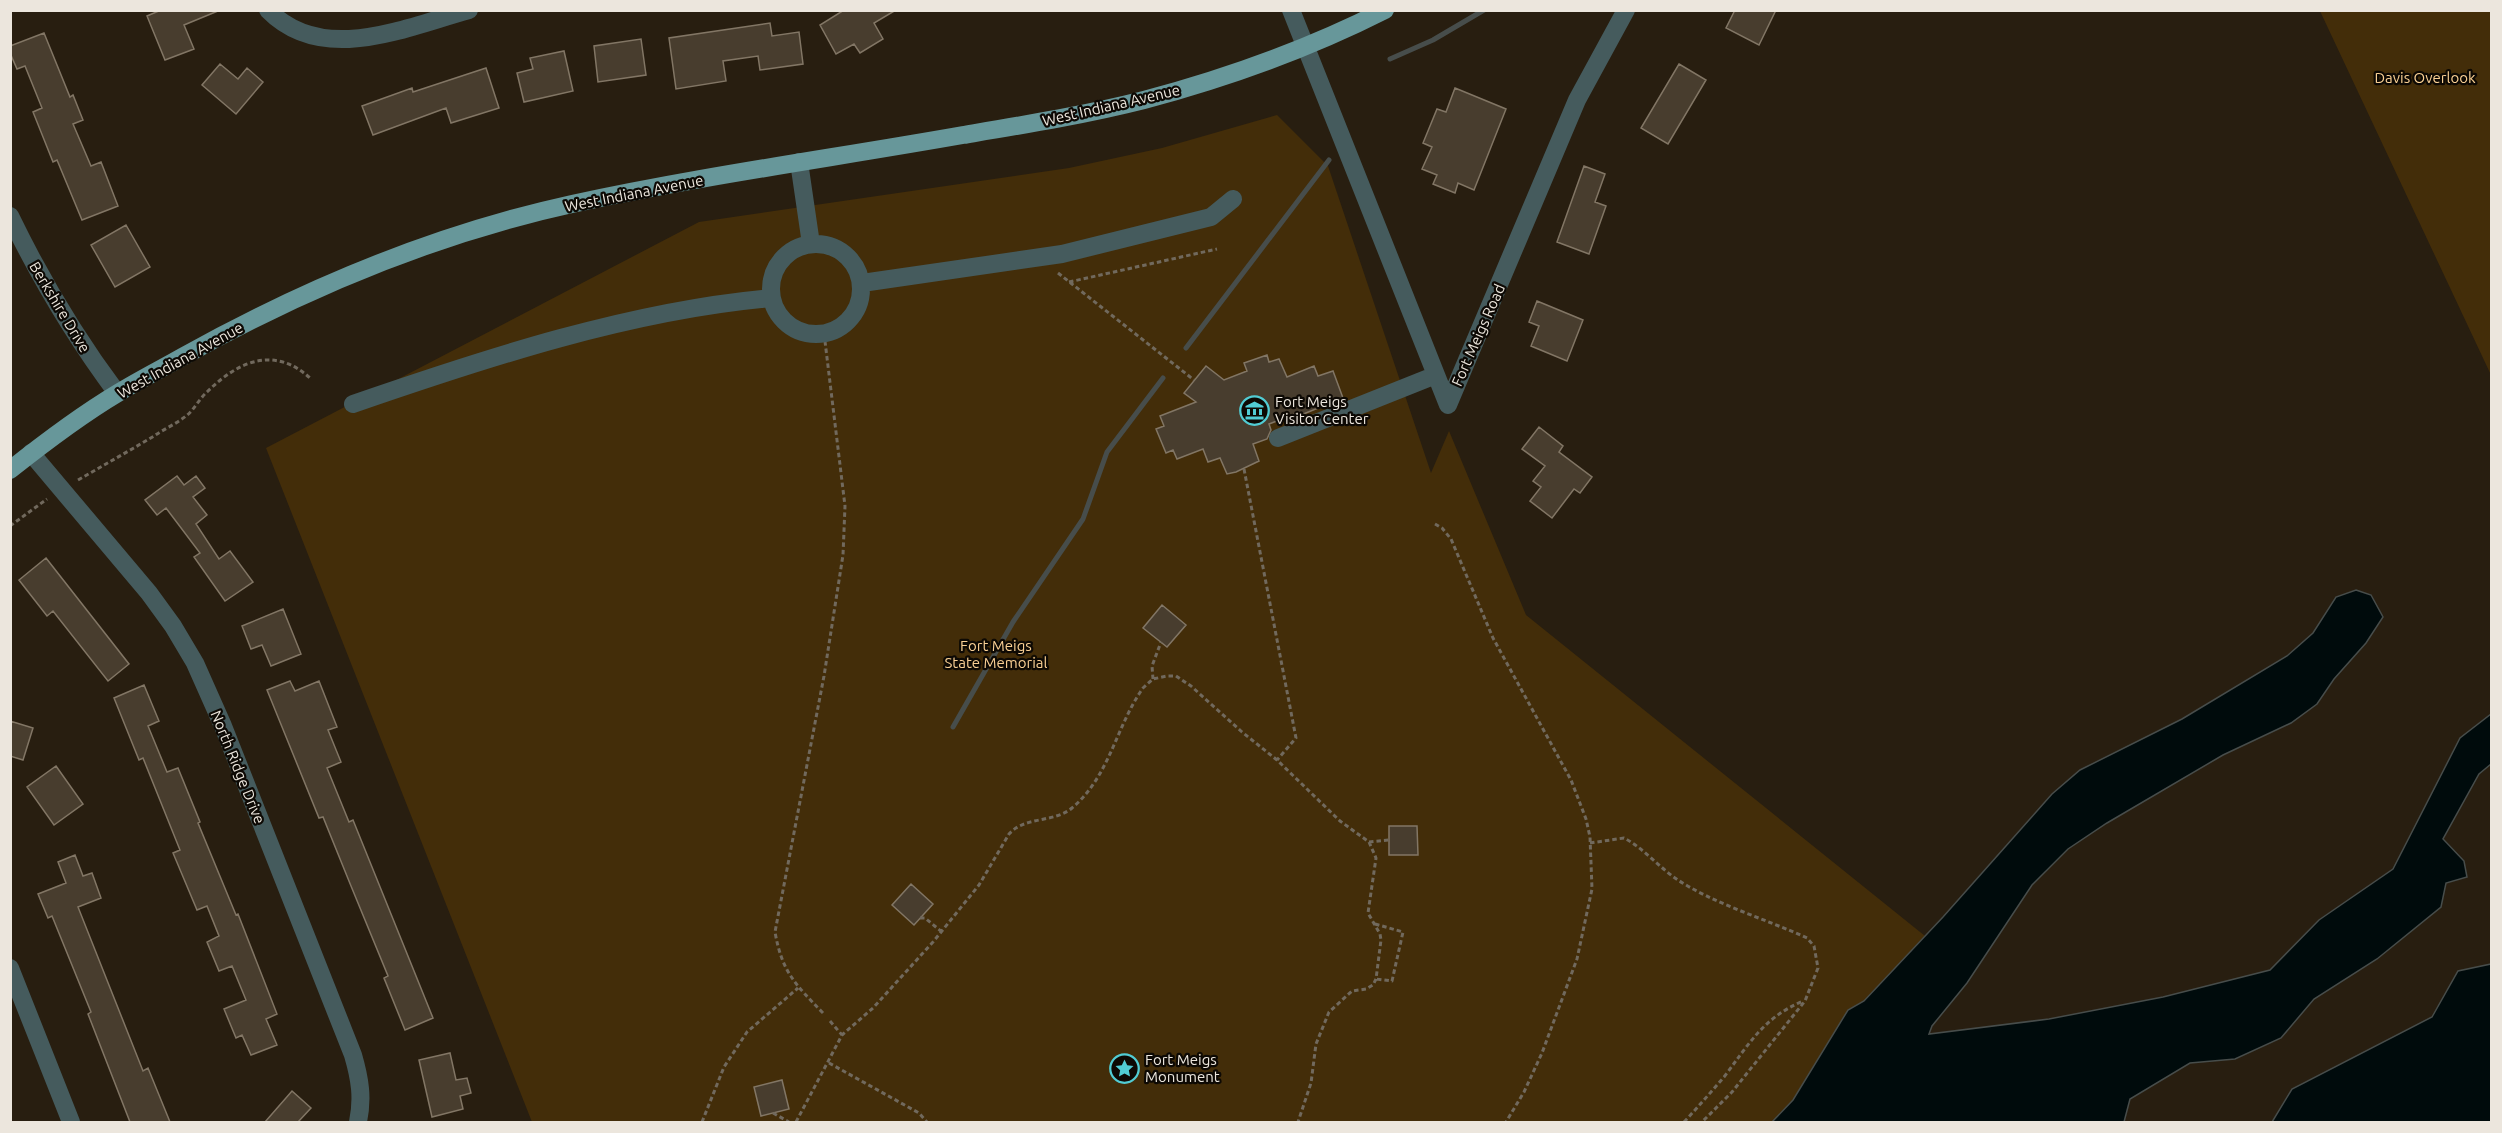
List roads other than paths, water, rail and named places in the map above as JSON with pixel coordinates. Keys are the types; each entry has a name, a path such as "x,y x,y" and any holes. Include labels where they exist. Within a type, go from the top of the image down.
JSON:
{"main road":[{"name":"West Indiana Avenue","path":"10,470 117,393 234,329 347,276 421,248 495,224 569,205 799,162 1035,123 1142,100 1254,66 1305,47 1385,10"}],"street":[{"path":"268,10 282,22 307,34 334,40 348,40 372,36 469,10"},
{"name":"Fort Meigs Road","path":"1291,10 1448,405 1577,100 1626,10"},
{"path":"799,162 811,244"},
{"path":"862,283 1062,254 1210,217 1233,199"},
{"name":"Berkshire Drive","path":"10,216 52,298 81,345 117,393"},
{"path":"811,244 823,244 837,248 849,257 857,268 862,283 857,310 849,321 837,329 824,333 810,334 797,330 777,311 772,298 771,284 775,270 783,258 795,249 811,244"},
{"path":"354,404 462,367 588,331 726,302 772,298"},
{"path":"1278,438 1321,414 1436,375"},
{"name":"North Ridge Drive","path":"31,453 149,593 173,626 195,663 223,726 353,1055 362,1095 358,1122"},
{"path":"10,968 70,1122"}],"waterway":[{"path":"1390,59 1433,40 1484,10"},
{"path":"1186,348 1329,160"},
{"path":"953,727 1013,622 1083,519 1107,452 1163,378"}],"place":[{"name":"Fort Meigs Visitor Center","path":"1254,410"},
{"name":"Fort Meigs Monument","path":"1124,1068"}],"park label":[{"name":"Davis Overlook","path":"2425,77"},
{"name":"Fort Meigs State Memorial","path":"996,654"}]}
